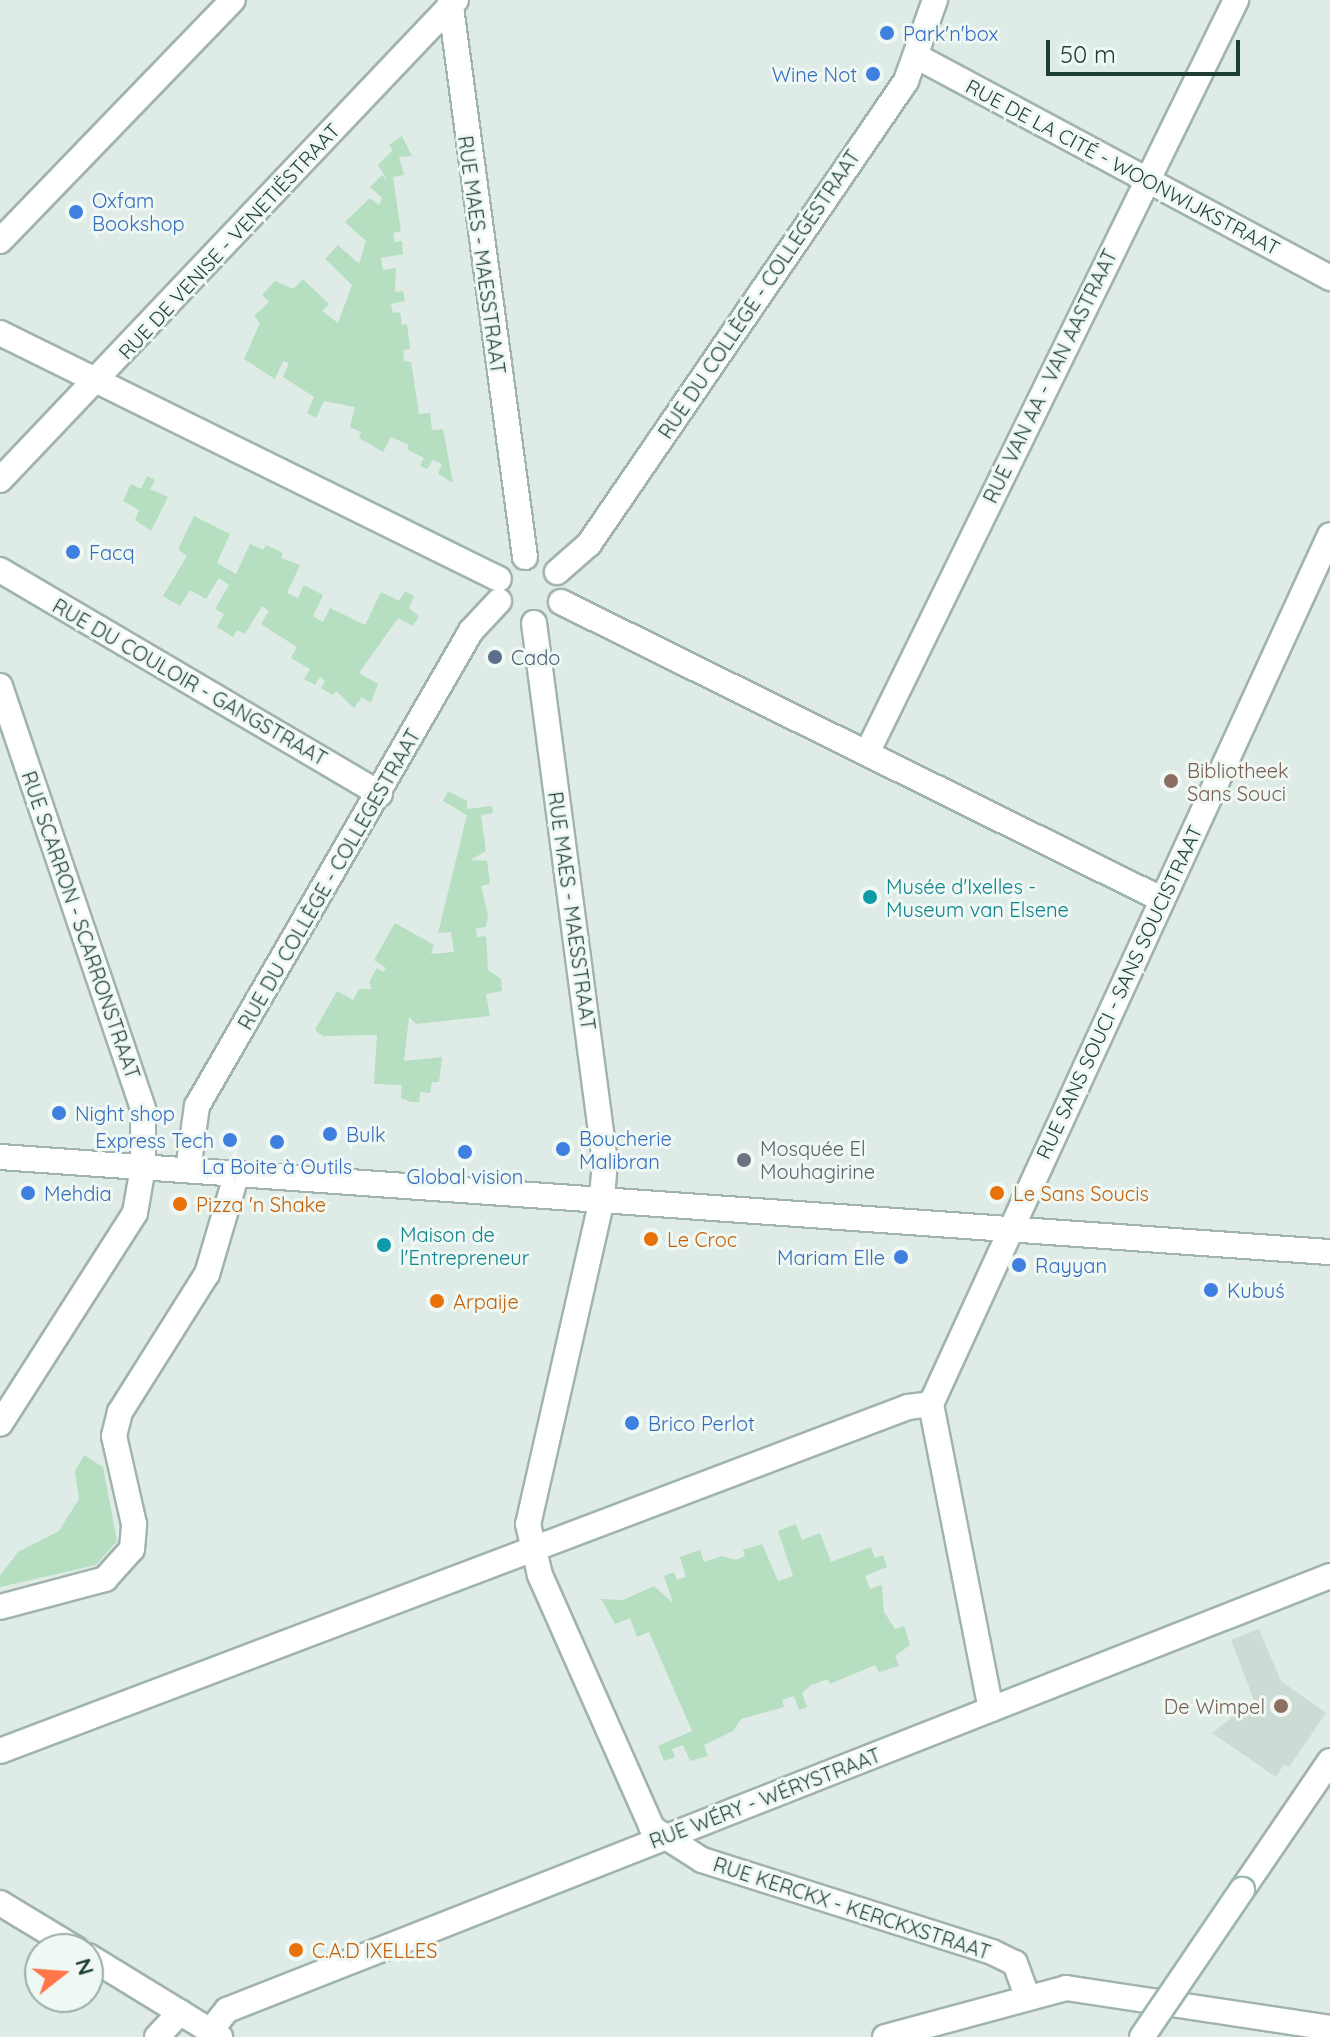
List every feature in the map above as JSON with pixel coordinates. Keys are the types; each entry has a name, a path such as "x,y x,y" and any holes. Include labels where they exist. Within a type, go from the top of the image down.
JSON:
{"street":[{"path":"0,241 233,0"},
{"name":"RUE DU COLLÈGE - COLLEGESTRAAT","path":"557,572 589,544 906,81 935,0"},
{"name":"RUE VAN AA - VAN AASTRAAT","path":"867,753 1236,0"},
{"name":"RUE DE VENISE - VENETIËSTRAAT","path":"0,480 97,381 452,2"},
{"name":"RUE MAES - MAESSTRAAT","path":"452,2 525,557"},
{"name":"RUE DE LA CITÉ - WOONWIJKSTRAAT","path":"916,56 1330,278"},
{"path":"0,333 499,590 513,618 534,623 550,616 561,602 557,572 543,560 525,557 509,564 499,590"},
{"name":"RUE SANS SOUCI - SANS SOUCISTRAAT","path":"931,1404 1008,1230 1330,535"},
{"name":"RUE DU COULOIR - GANGSTRAAT","path":"0,570 380,794"},
{"name":"RUE DU COLLÈGE - COLLEGESTRAAT","path":"188,1170 197,1106 380,794 471,631 499,590"},
{"path":"561,602 1161,899"},
{"name":"RUE MAES - MAESSTRAAT","path":"534,623 605,1162 602,1199"},
{"name":"RUE SCARRON - SCARRONSTRAAT","path":"0,686 143,1109 143,1167 135,1213 0,1424"},
{"path":"0,1157 1330,1252"},
{"path":"0,1607 105,1579 132,1549 134,1524 114,1436 120,1412 207,1274 237,1173"},
{"name":"RUE KERCKX - KERCKXSTRAAT","path":"602,1199 528,1524 540,1575 649,1822 702,1860 992,1952 1015,1963 1027,1996"},
{"path":"0,1751 908,1407 931,1404 991,1709"},
{"name":"RUE WÉRY - WÉRYSTRAAT","path":"215,2034 227,2010 1330,1576"},
{"path":"1142,2037 1330,1761"},
{"path":"0,1903 50,1933"},
{"path":"104,1966 215,2034"},
{"path":"885,2037 1027,1996 1066,1988 1330,2028"},
{"path":"157,2037 180,2012"}],"shaded area":[{"name":"De Wimpel","path":"1259,1629 1281,1681 1326,1713 1289,1767 1284,1764 1276,1777 1212,1733 1254,1700 1231,1640"}],"green space":[{"path":"402,136 412,156 399,157 404,175 393,177 401,231 393,233 395,242 402,241 403,254 381,258 383,270 396,268 395,292 403,291 405,301 391,304 393,313 400,312 402,325 407,324 410,349 403,350 404,361 411,362 419,414 430,413 432,430 443,429 453,483 438,474 442,464 433,460 427,469 420,466 424,458 407,449 409,445 391,437 383,452 359,438 361,432 350,427 355,407 324,401 316,418 307,413 314,397 283,377 289,363 283,361 275,379 244,359 260,323 254,316 269,302 262,295 275,281 293,289 303,279 329,304 322,311 338,323 352,285 325,259 338,245 359,264 366,241 345,222 370,198 379,205 382,198 370,187 382,175 387,180 378,165 393,150 389,145"},
{"path":"147,476 155,480 150,489 168,497 151,531 135,520 139,510 123,501 131,484 141,489"},
{"path":"194,516 230,534 217,563 236,574 250,544 263,550 266,545 283,553 281,558 300,565 287,593 298,598 304,585 323,595 313,616 323,622 330,608 365,625 381,592 399,601 405,591 414,596 409,608 419,616 413,626 398,618 359,673 378,684 371,703 362,697 354,708 336,691 333,695 321,688 325,681 320,677 315,685 304,679 310,669 291,658 297,647 261,624 269,611 262,606 245,634 237,630 233,637 217,627 224,614 215,609 229,585 219,578 206,599 190,590 180,606 163,596 187,556 178,549"},
{"path":"448,791 467,801 467,809 492,806 493,813 481,815 486,851 471,860 487,861 490,884 481,886 488,915 486,927 476,928 477,937 486,936 488,970 501,979 502,991 486,994 490,1016 416,1024 409,1017 404,1061 442,1057 439,1082 432,1082 430,1093 420,1092 419,1102 411,1102 401,1098 402,1085 374,1084 377,1035 323,1036 315,1030 337,991 353,1000 359,989 372,989 369,982 377,968 383,972 386,968 374,960 395,923 434,945 431,954 454,952 451,932 438,933 467,815 443,801"},
{"path":"84,1455 103,1467 117,1541 96,1565 0,1587 0,1576 18,1552 59,1531 79,1499 75,1471"},
{"path":"796,1524 802,1540 820,1533 831,1562 871,1547 875,1558 883,1555 887,1567 865,1576 870,1589 882,1585 884,1612 895,1629 904,1626 910,1645 895,1656 899,1666 879,1672 875,1665 830,1684 828,1679 811,1685 802,1693 807,1707 799,1710 794,1696 782,1700 784,1707 741,1719 733,1731 704,1745 708,1756 690,1761 683,1745 672,1749 675,1757 664,1761 658,1746 692,1731 649,1632 637,1637 630,1618 615,1624 601,1599 623,1600 654,1586 673,1603 664,1576 674,1572 677,1580 686,1577 680,1557 700,1550 704,1562 722,1556 736,1560 745,1556 743,1550 762,1544 778,1581 793,1576 778,1531"}],"place":[{"name":"Park'n'box","path":"887,33"},
{"name":"Wine Not","path":"873,74"},
{"name":"Oxfam Bookshop","path":"76,212"},
{"name":"Facq","path":"73,552"},
{"name":"Cado","path":"495,657"},
{"name":"Bibliotheek Sans Souci","path":"1171,781"},
{"name":"Musée d'Ixelles - Museum van Elsene","path":"870,897"},
{"name":"Night shop","path":"59,1113"},
{"name":"Bulk","path":"330,1134"},
{"name":"Express Tech","path":"230,1140"},
{"name":"La Boite à Outils","path":"277,1142"},
{"name":"Boucherie Malibran","path":"563,1149"},
{"name":"Global vision","path":"465,1152"},
{"name":"Mosquée El Mouhagirine","path":"744,1160"},
{"name":"Mehdia","path":"28,1193"},
{"name":"Le Sans Soucis","path":"997,1193"},
{"name":"Pizza 'n Shake","path":"180,1204"},
{"name":"Le Croc","path":"651,1239"},
{"name":"Maison de l'Entrepreneur","path":"384,1245"},
{"name":"Mariam Elle","path":"901,1257"},
{"name":"Rayyan","path":"1019,1265"},
{"name":"Kubuś","path":"1211,1290"},
{"name":"Arpaije","path":"437,1301"},
{"name":"Brico Perlot","path":"632,1423"},
{"name":"De Wimpel","path":"1281,1706"},
{"name":"C.A.D IXELLES","path":"296,1950"}]}
